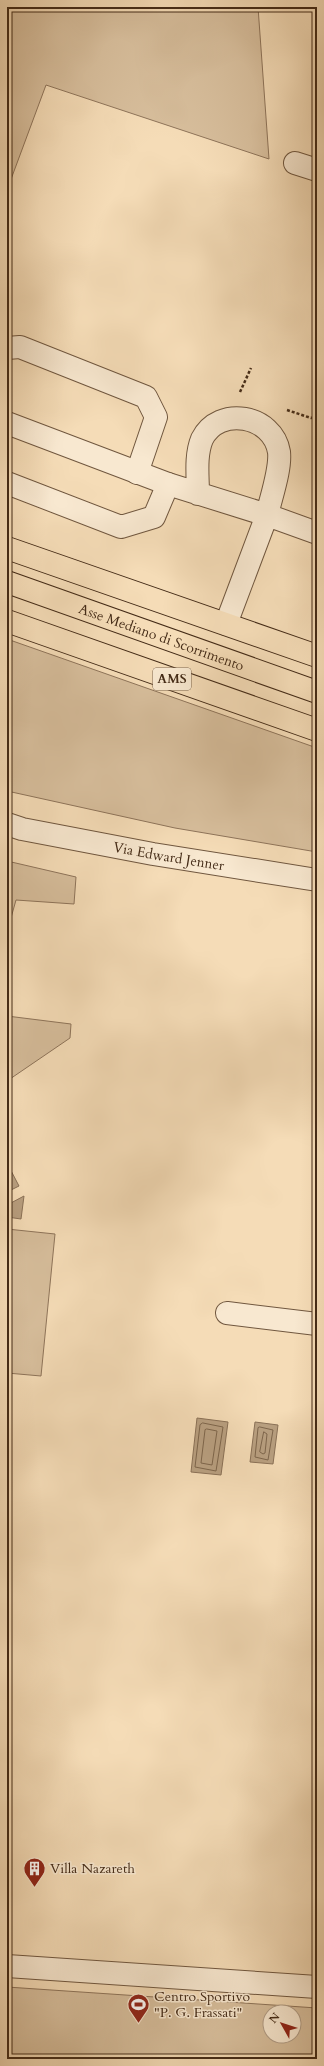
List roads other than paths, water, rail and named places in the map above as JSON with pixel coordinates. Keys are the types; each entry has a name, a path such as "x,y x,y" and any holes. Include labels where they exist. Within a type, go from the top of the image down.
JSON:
{"highway":[{"path":"7,548 317,656"},
{"name":"Asse Mediano di Scorrimento","path":"7,582 317,692"},
{"name":"AMS","path":"7,621 317,730"}],"street":[{"path":"295,163 317,170"},
{"path":"7,348 20,347 146,397 156,417 137,473"},
{"path":"198,494 198,456 203,438 216,424 224,420 234,418 254,420 270,433 278,450 279,461 267,515 226,624"},
{"path":"7,423 137,473 198,494 267,515 317,533"},
{"path":"7,484 121,527 154,517 168,484"},
{"name":"Via Edward Jenner","path":"12,828 153,854 317,880"},
{"path":"227,1313 317,1324"},
{"path":"7,1966 317,1987"}],"water":[{"path":"7,1163 19,1186 7,1192"},
{"path":"24,1196 21,1219 7,1217 7,1200 9,1204"},
{"path":"197,1418 228,1422 221,1475 191,1472"},
{"path":"255,1422 278,1425 273,1464 250,1462"}],"place":[{"name":"Villa Nazareth","path":"35,1888"},
{"name":"Centro Sportivo \"P. G. Frassati\"","path":"138,2024"}]}
